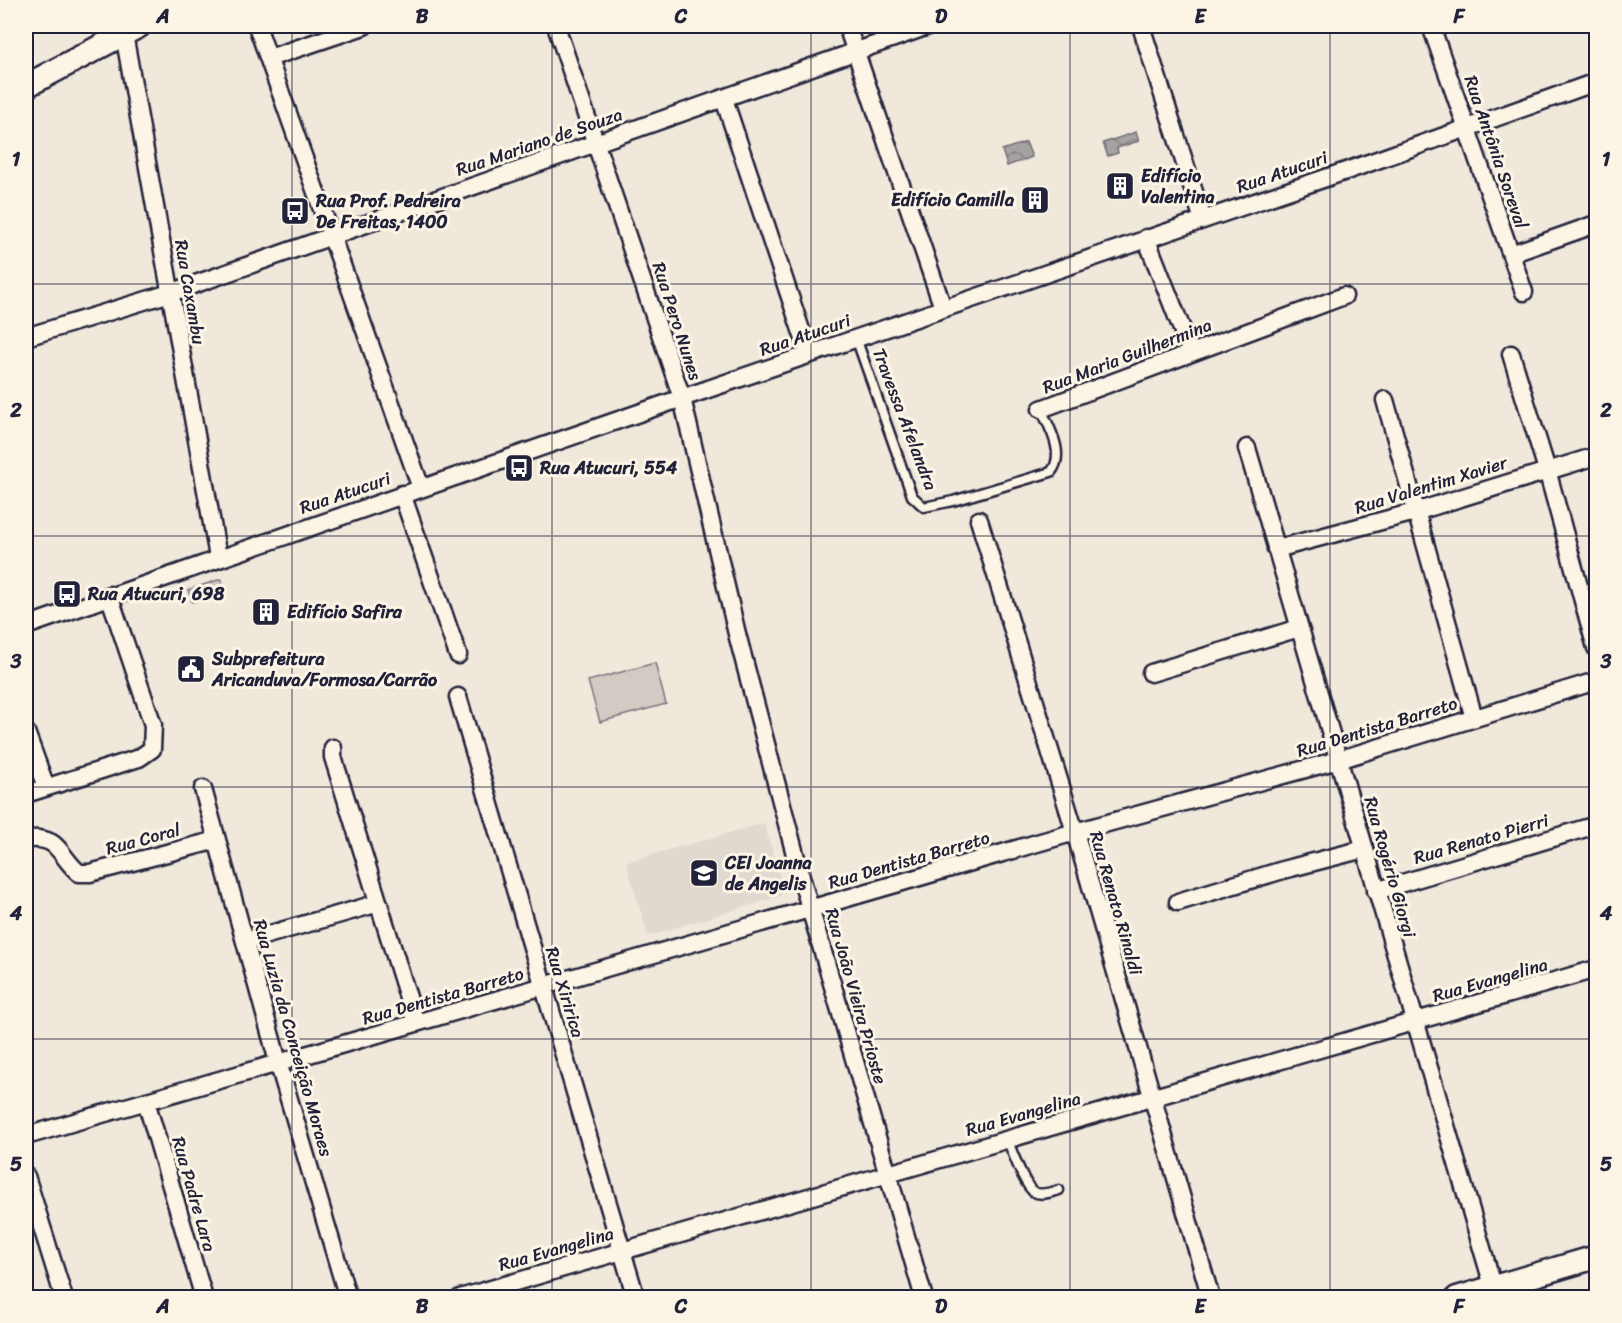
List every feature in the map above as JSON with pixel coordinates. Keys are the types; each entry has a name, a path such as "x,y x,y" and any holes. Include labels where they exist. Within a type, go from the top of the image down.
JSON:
{"street":[{"path":"257,26 421,488"},
{"path":"269,58 364,26"},
{"name":"Rua Pero Nunes","path":"556,26 682,398 737,634"},
{"path":"847,26 943,308"},
{"name":"Rua Mariano de Souza","path":"26,337 170,293 928,26"},
{"path":"1141,26 1203,220"},
{"name":"Rua Antônia Soreval","path":"1431,26 1524,292"},
{"path":"26,86 131,30"},
{"name":"Rua Caxambu","path":"131,30 170,293 218,557"},
{"name":"Rua Atucuri","path":"26,626 218,557 1203,220 1596,82"},
{"path":"724,99 809,354"},
{"path":"1511,254 1596,224"},
{"path":"1146,238 1191,352"},
{"name":"Rua Maria Guilhermina","path":"1041,409 1344,296"},
{"path":"1511,354 1547,470 1596,648"},
{"path":"1385,400 1474,718"},
{"name":"Rua Rogério Giorgi","path":"1247,448 1495,1292"},
{"name":"Rua Valentim Xavier","path":"1276,549 1415,512 1596,456"},
{"path":"402,494 458,655"},
{"name":"Rua Renato Rinaldi","path":"979,520 1075,832 1211,1298"},
{"path":"26,794 139,758 152,749 153,725 109,595"},
{"path":"1151,673 1299,628"},
{"name":"Rua João Vieira Prioste","path":"737,634 810,909 924,1298"},
{"name":"Rua Dentista Barreto","path":"26,1136 1075,832 1338,760 1596,681"},
{"name":"Rua Xiririca","path":"458,697 636,1298"},
{"path":"26,732 46,787"},
{"path":"333,748 333,757 416,1023"},
{"name":"Rua Luzia da Conceição Moraes","path":"203,789 348,1298"},
{"name":"Rua Renato Pierri","path":"1376,891 1596,825"},
{"name":"Rua Coral","path":"26,839 39,838 54,843 79,873 126,865 217,840"},
{"path":"1178,902 1283,870 1364,849"},
{"path":"246,941 379,903"},
{"name":"Rua Evangelina","path":"460,1298 1596,969"},
{"name":"Rua Padre Lara","path":"146,1101 204,1298"},
{"path":"26,1176 64,1298"},
{"path":"1457,1298 1495,1292 1596,1257"}],"lane":[{"name":"Travessa Afelandra","path":"856,338 912,496 927,508"},
{"name":"Rua Maria Guilhermina","path":"927,508 1050,472 1058,461 1057,452 1041,409"},
{"path":"1007,1139 1034,1192 1043,1194 1059,1190"}],"shaded area":[{"path":"221,579 225,591 192,602 188,590"},
{"path":"655,663 666,704 600,722 588,681"},
{"name":"CEI Joanna de Angelis","path":"764,823 784,891 780,896 648,936 626,862"}],"water":[{"path":"1136,132 1139,141 1117,148 1118,153 1108,156 1103,143"},
{"path":"1026,142 1032,157 1007,166 1002,150"}],"place":[{"name":"Edifício Valentina","path":"1120,186"},
{"name":"Edifício Camilla","path":"1035,200"},
{"name":"Rua Prof. Pedreira De Freitas, 1400","path":"295,211"},
{"name":"Rua Atucuri, 554","path":"519,468"},
{"name":"Rua Atucuri, 698","path":"67,594"},
{"name":"Edifício Safira","path":"266,612"},
{"name":"Subprefeitura Aricanduva/Formosa/Carrão","path":"191,669"},
{"name":"CEI Joanna de Angelis","path":"704,873"}]}
